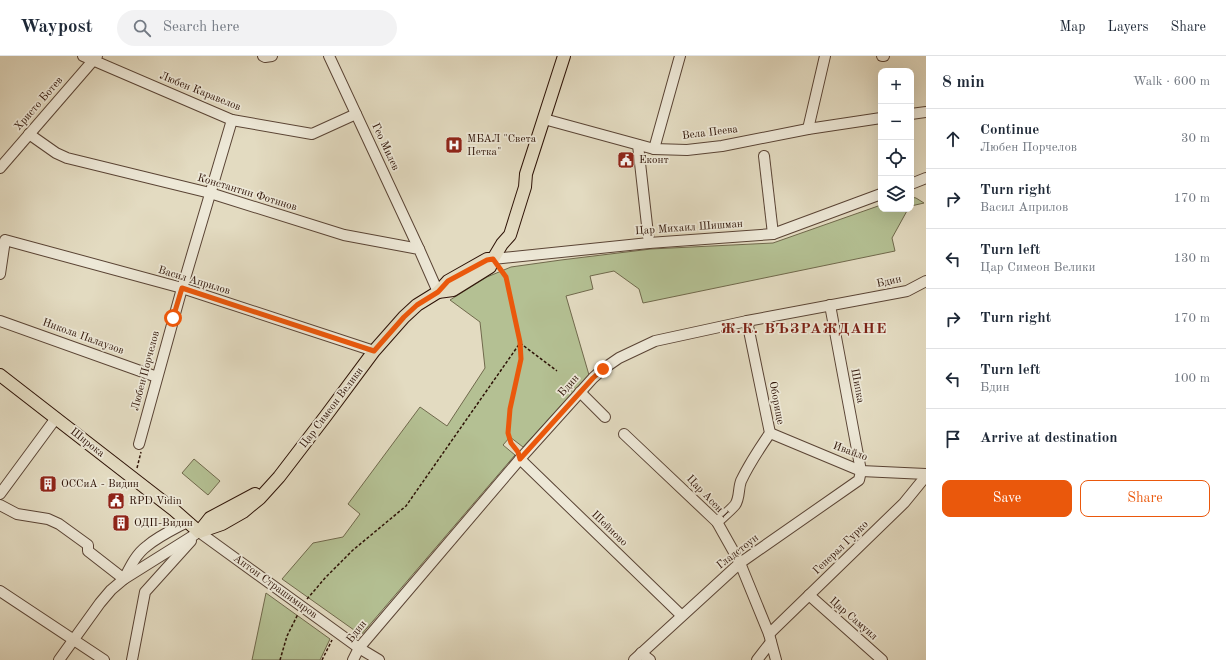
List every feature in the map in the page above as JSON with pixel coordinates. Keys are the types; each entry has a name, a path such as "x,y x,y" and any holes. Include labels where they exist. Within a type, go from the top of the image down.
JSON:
{"main road":[{"path":"493,259 502,244 502,233 517,184 526,174 564,56"},
{"name":"Цар Симеон Велики","path":"199,532 222,524 243,512 260,498 279,477 374,351 404,317 417,305 438,292 448,281 487,260 493,259"},
{"name":"Широка","path":"0,375 174,510"},
{"name":"Антон Страшимиров","path":"174,510 199,532"}],"street":[{"name":"Любен Каравелов","path":"83,56 95,58 232,120 312,134 356,114"},
{"path":"263,56 272,56"},
{"name":"Гео Милев","path":"329,56 419,249"},
{"path":"654,149 680,56"},
{"path":"808,128 825,56"},
{"name":"Христо Ботев","path":"0,168 95,58"},
{"path":"914,114 926,112"},
{"name":"Вела Пеева","path":"544,119 638,146 654,149 687,150 722,146 808,128 878,118"},
{"name":"Любен Порчелов","path":"139,444 181,290 232,120"},
{"name":"Константин Фотинов","path":"29,134 56,153 67,158 210,193 344,235 419,249"},
{"path":"638,146 649,242"},
{"path":"764,156 773,234"},
{"path":"914,183 926,178"},
{"name":"Цар Михаил Шишман","path":"493,259 649,242 773,234 878,195"},
{"name":"Васил Априлов","path":"0,274 5,240 181,290 374,351"},
{"path":"419,249 438,292"},
{"name":"Бдин","path":"353,660 359,648 520,459 593,378 608,365 632,351 655,341 747,321 907,291 926,281"},
{"name":"Шипка","path":"830,305 861,471"},
{"name":"Никола Палаузов","path":"0,321 157,376"},
{"name":"Оборище","path":"717,522 735,505 739,498 739,490 745,474 754,456 770,433 747,321"},
{"path":"580,392 605,417"},
{"path":"0,494 56,418"},
{"name":"Ивайло","path":"770,433 861,471 926,475"},
{"name":"Цар Асен I","path":"624,434 717,522 740,563 770,638 776,660"},
{"name":"Шейново","path":"520,459 681,615"},
{"name":"Гладстоун","path":"637,657 681,615 740,563 859,480 861,471"},
{"name":"Генерал Гурко","path":"757,660 770,638 808,595 904,503 926,475"},
{"path":"0,505 16,514 48,519 59,524 88,544 88,551 124,579 133,562 146,546 187,522"},
{"path":"132,660 145,592 199,532"},
{"name":"Антон Страшимиров","path":"199,532 302,605 359,648 379,660"},
{"name":"Цар Симеон Велики","path":"59,660 111,590 124,579 199,532"},
{"path":"0,591 104,660"},
{"name":"Цар Самуил","path":"808,595 882,660"},
{"path":"637,657 650,660"}],"path":[{"path":"493,259 506,277 520,342 521,359 510,409 508,433 511,443 518,452 520,459"},
{"path":"520,342 557,371"},
{"path":"280,660 288,636 302,605 326,577 354,550 406,506 520,342"},
{"path":"134,480 144,445 139,444"},
{"path":"322,660 337,631"}],"green space":[{"path":"914,198 916,198 924,203 914,205"},
{"path":"878,206 878,212 906,212 892,238 895,251 643,303 639,289 614,271 590,276 593,289 566,296 589,375 523,447 510,437 503,445 515,455 361,635 282,579 313,543 343,537 360,514 348,504 420,407 447,426 485,368 480,322 450,300 487,277 511,267 651,249 773,243"},
{"path":"194,459 220,481 208,495 182,473"},
{"path":"266,593 330,639 320,660 252,660"}],"place":[{"name":"МБАЛ \"Света Петка\"","path":"454,145"},
{"name":"Еконт","path":"626,160"},
{"name":"ОССиА - Видин","path":"48,484"},
{"name":"RPD Vidin","path":"116,501"},
{"name":"ОДП-Видин","path":"121,523"}],"district":[{"name":"Ж.К. ВЪЗРАЖДАНЕ","path":"804,329"}],"route":[{"path":"173,318 182,288 374,351 404,317 417,305 438,292 448,281 487,260 493,259 506,277 520,342 521,359 508,422 508,433 511,443 518,452 520,459 593,378 603,369"}]}
